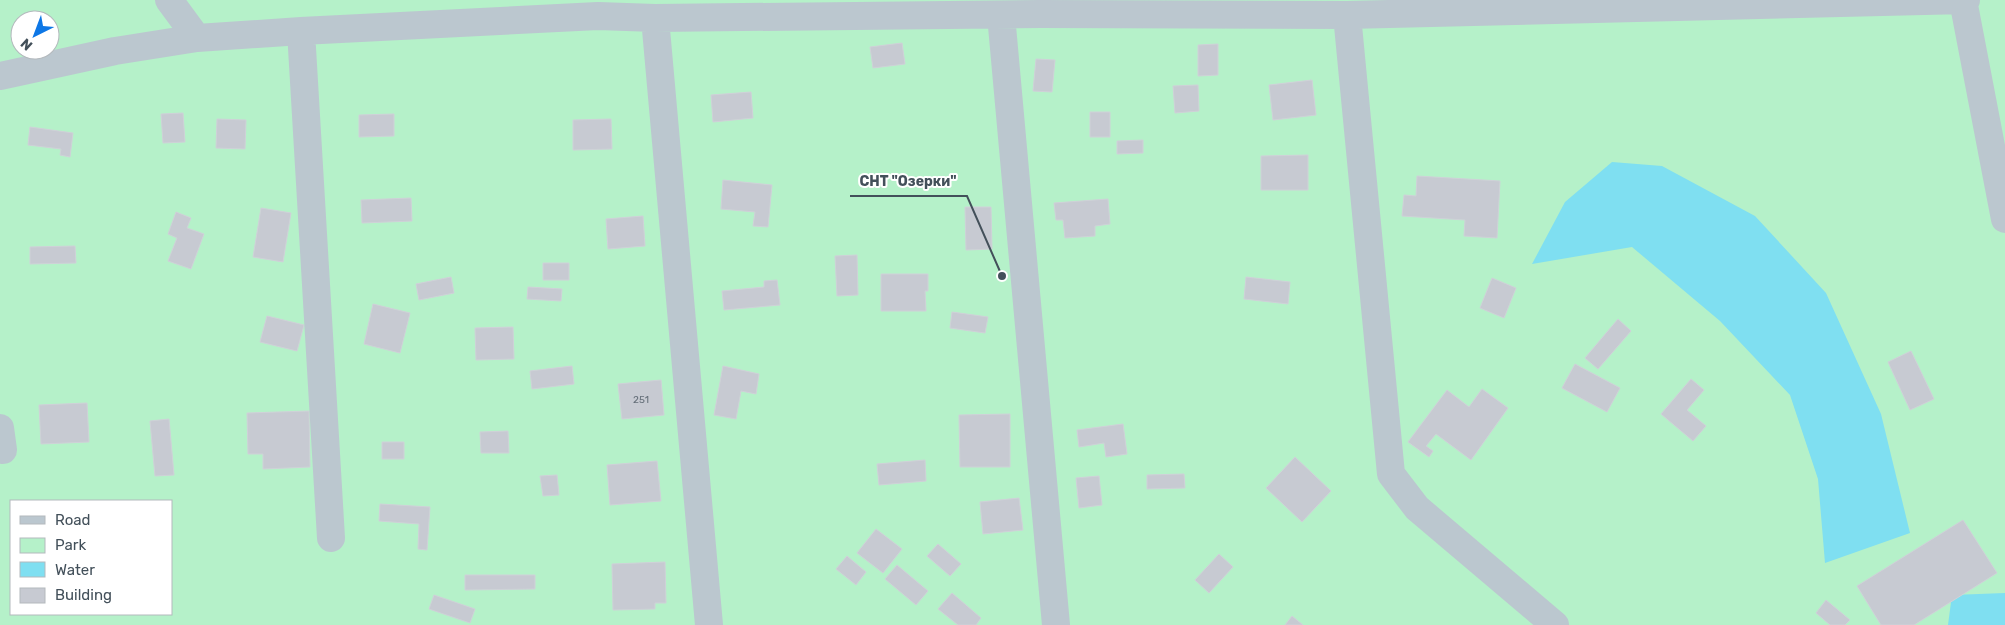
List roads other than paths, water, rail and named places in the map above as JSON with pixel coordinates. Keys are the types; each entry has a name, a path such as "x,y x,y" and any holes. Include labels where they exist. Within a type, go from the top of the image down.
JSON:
{"street":[{"path":"169,0 197,38"},
{"path":"0,76 115,51 197,38 592,8 655,18 1001,15 1036,7 1346,14 1491,5 1965,0 2005,219"},
{"path":"1346,14 1390,474 1417,508 1555,625"},
{"path":"1001,15 1056,625"},
{"path":"655,18 709,625"},
{"path":"301,31 331,538"}],"water":[{"path":"1612,162 1662,166 1755,216 1826,293 1881,414 1910,533 1825,563 1818,479 1790,395 1720,321 1632,247 1532,264 1565,202"},
{"path":"2005,593 2005,625 1948,625 1952,595"}],"place":[{"name":"СНТ \"Озерки\"","path":"1002,276"}]}
